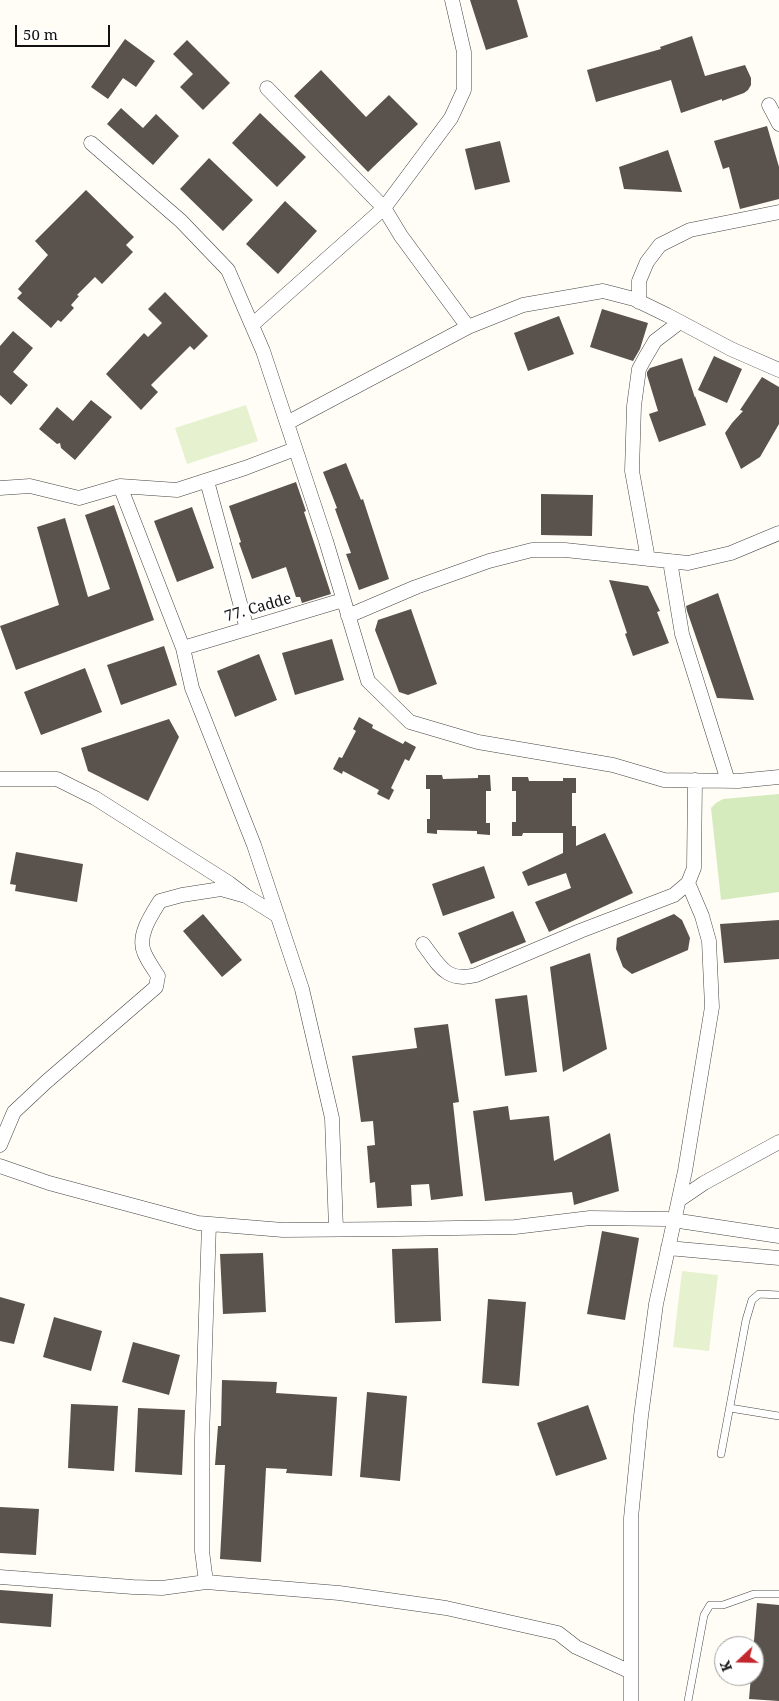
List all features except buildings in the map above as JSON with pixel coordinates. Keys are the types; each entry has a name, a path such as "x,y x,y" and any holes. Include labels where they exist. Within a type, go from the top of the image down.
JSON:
{"street":[{"path":"252,324 384,208 451,118 464,90 464,52 452,0"},
{"path":"267,88 384,208 401,236 468,327"},
{"path":"769,105 779,124"},
{"path":"91,143 181,221 228,270 263,351 326,541 368,681 410,722 478,742 614,765 664,780 728,780 779,777"},
{"path":"638,302 639,281 647,262 660,245 690,230 779,212"},
{"path":"287,423 468,327 523,305 603,290 638,302 731,349 779,370"},
{"path":"648,559 632,471 634,406 639,369 645,358 655,341 680,322"},
{"path":"0,488 30,486 79,498 120,486 177,490 246,468 295,449"},
{"path":"207,480 247,629"},
{"path":"120,486 182,648 192,688 254,845 302,988 332,1118 336,1229"},
{"path":"348,616 416,587 489,561 532,550 565,550 688,562 731,553 779,533"},
{"path":"670,561 682,634 728,780"},
{"name":"77. Cadde","path":"182,648 343,600"},
{"path":"0,779 57,779 95,798 278,916"},
{"path":"423,944 443,971 462,978 674,895 688,883 694,868 695,780"},
{"path":"631,1701 631,1518 641,1416 656,1304 685,1171 712,1007 709,941 702,916 688,883"},
{"path":"0,1145 14,1112 156,987 158,976 143,950 143,936 150,918 160,901 182,895 221,889 246,896"},
{"path":"679,1200 704,1182 779,1142"},
{"path":"0,1166 68,1188 198,1223 209,1224 283,1230 516,1227 590,1218 674,1220 779,1236"},
{"path":"206,1582 202,1551 202,1438 209,1224"},
{"path":"668,1248 779,1258"},
{"path":"0,1577 162,1588 206,1582 339,1593 446,1608 558,1633 576,1647 631,1672"}],"lane":[{"path":"721,1454 746,1320 752,1300 759,1294 779,1295"},
{"path":"730,1408 779,1416"},
{"path":"688,1701 704,1615 710,1605 723,1605 754,1594 779,1594"}],"green space":[{"path":"246,405 258,441 187,464 175,428"},
{"path":"779,794 779,892 721,900 711,808 723,799"},
{"path":"682,1271 718,1275 709,1351 673,1347"}]}
